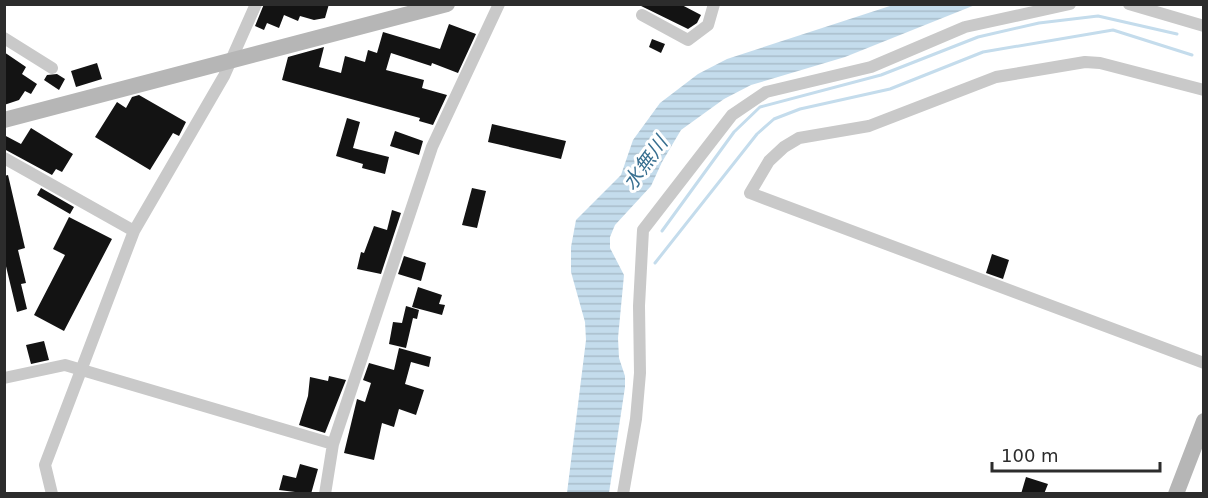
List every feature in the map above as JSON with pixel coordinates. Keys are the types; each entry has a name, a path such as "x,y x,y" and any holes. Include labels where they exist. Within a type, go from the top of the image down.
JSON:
{"street":[{"path":"52,494 45,465 134,231 183,149 230,62 256,4"},
{"path":"4,120 447,4"},
{"path":"325,494 333,444 432,147 499,4"},
{"path":"642,15 688,40 708,24 714,4"},
{"path":"623,494 636,419 640,373 639,306 643,230 732,115 766,92 871,67 965,27 1070,4"},
{"path":"1129,4 1203,26"},
{"path":"4,38 52,68"},
{"path":"1203,90 1101,63 1085,62 996,77 869,126 799,138 784,147 769,161 750,193 1203,363"},
{"path":"4,158 134,231"},
{"path":"4,378 65,365 333,444"},
{"path":"1176,494 1203,421"}],"water":[{"name":"水無川","path":"893,5 975,5 845,57 751,85 724,99 681,130 651,186 615,225 610,237 610,248 624,275 618,338 619,358 625,376 625,387 609,493 567,493 586,340 585,322 571,272 571,247 576,220 621,175 633,140 660,103 698,74 727,59"}],"building":[{"path":"264,4 329,4 325,18 314,20 300,16 298,21 284,15 279,28 267,23 264,30 255,26"},
{"path":"637,4 680,4 701,15 697,23 688,29"},
{"path":"449,24 476,34 458,73 432,63 431,66 391,53 386,70 424,80 422,88 447,95 433,125 419,121 420,118 282,80 288,57 324,47 319,67 341,73 345,56 365,62 368,50 377,53 383,32 440,49"},
{"path":"652,39 665,44 661,53 649,47"},
{"path":"4,52 26,67 22,74 37,84 31,94 25,91 19,100 4,105"},
{"path":"97,63 102,79 76,87 71,71"},
{"path":"57,74 65,79 59,90 44,80 47,75"},
{"path":"139,95 186,122 179,136 173,133 150,170 95,137 117,102 126,108 132,97"},
{"path":"347,118 360,122 353,148 389,157 385,174 362,168 363,164 336,156"},
{"path":"492,124 566,141 561,159 488,142"},
{"path":"31,128 73,154 62,172 56,169 52,175 4,149 4,135 21,144"},
{"path":"395,131 423,141 419,155 390,146"},
{"path":"8,175 25,248 18,250 26,283 21,284 27,309 17,312 4,258 4,176"},
{"path":"41,188 74,207 70,214 37,195"},
{"path":"472,188 486,191 477,228 462,225"},
{"path":"392,210 401,213 381,274 357,269 361,252 364,253 374,226 387,230"},
{"path":"69,217 112,239 64,331 34,315 65,255 53,249"},
{"path":"992,254 1009,260 1003,279 986,273"},
{"path":"404,256 426,263 421,281 398,274"},
{"path":"418,287 442,295 439,304 445,305 442,315 412,307"},
{"path":"406,306 419,310 417,319 413,318 406,348 389,344 393,322 402,323"},
{"path":"44,341 49,360 31,364 26,345"},
{"path":"399,348 431,357 429,367 411,362 405,384 424,390 416,415 399,409 394,427 382,423 374,460 344,453 357,399 365,402 371,383 363,380 369,363 394,370"},
{"path":"329,376 346,380 325,433 299,425 308,396 310,377 328,381"},
{"path":"300,464 318,469 311,494 279,490 283,475 296,478"},
{"path":"1026,477 1048,484 1044,494 1021,494"}],"waterway":[{"path":"662,231 734,132 760,107 881,75 978,37 1039,23 1098,16 1177,34"},
{"path":"655,263 757,134 774,119 800,109 890,89 983,52 1113,30 1192,55"}]}
